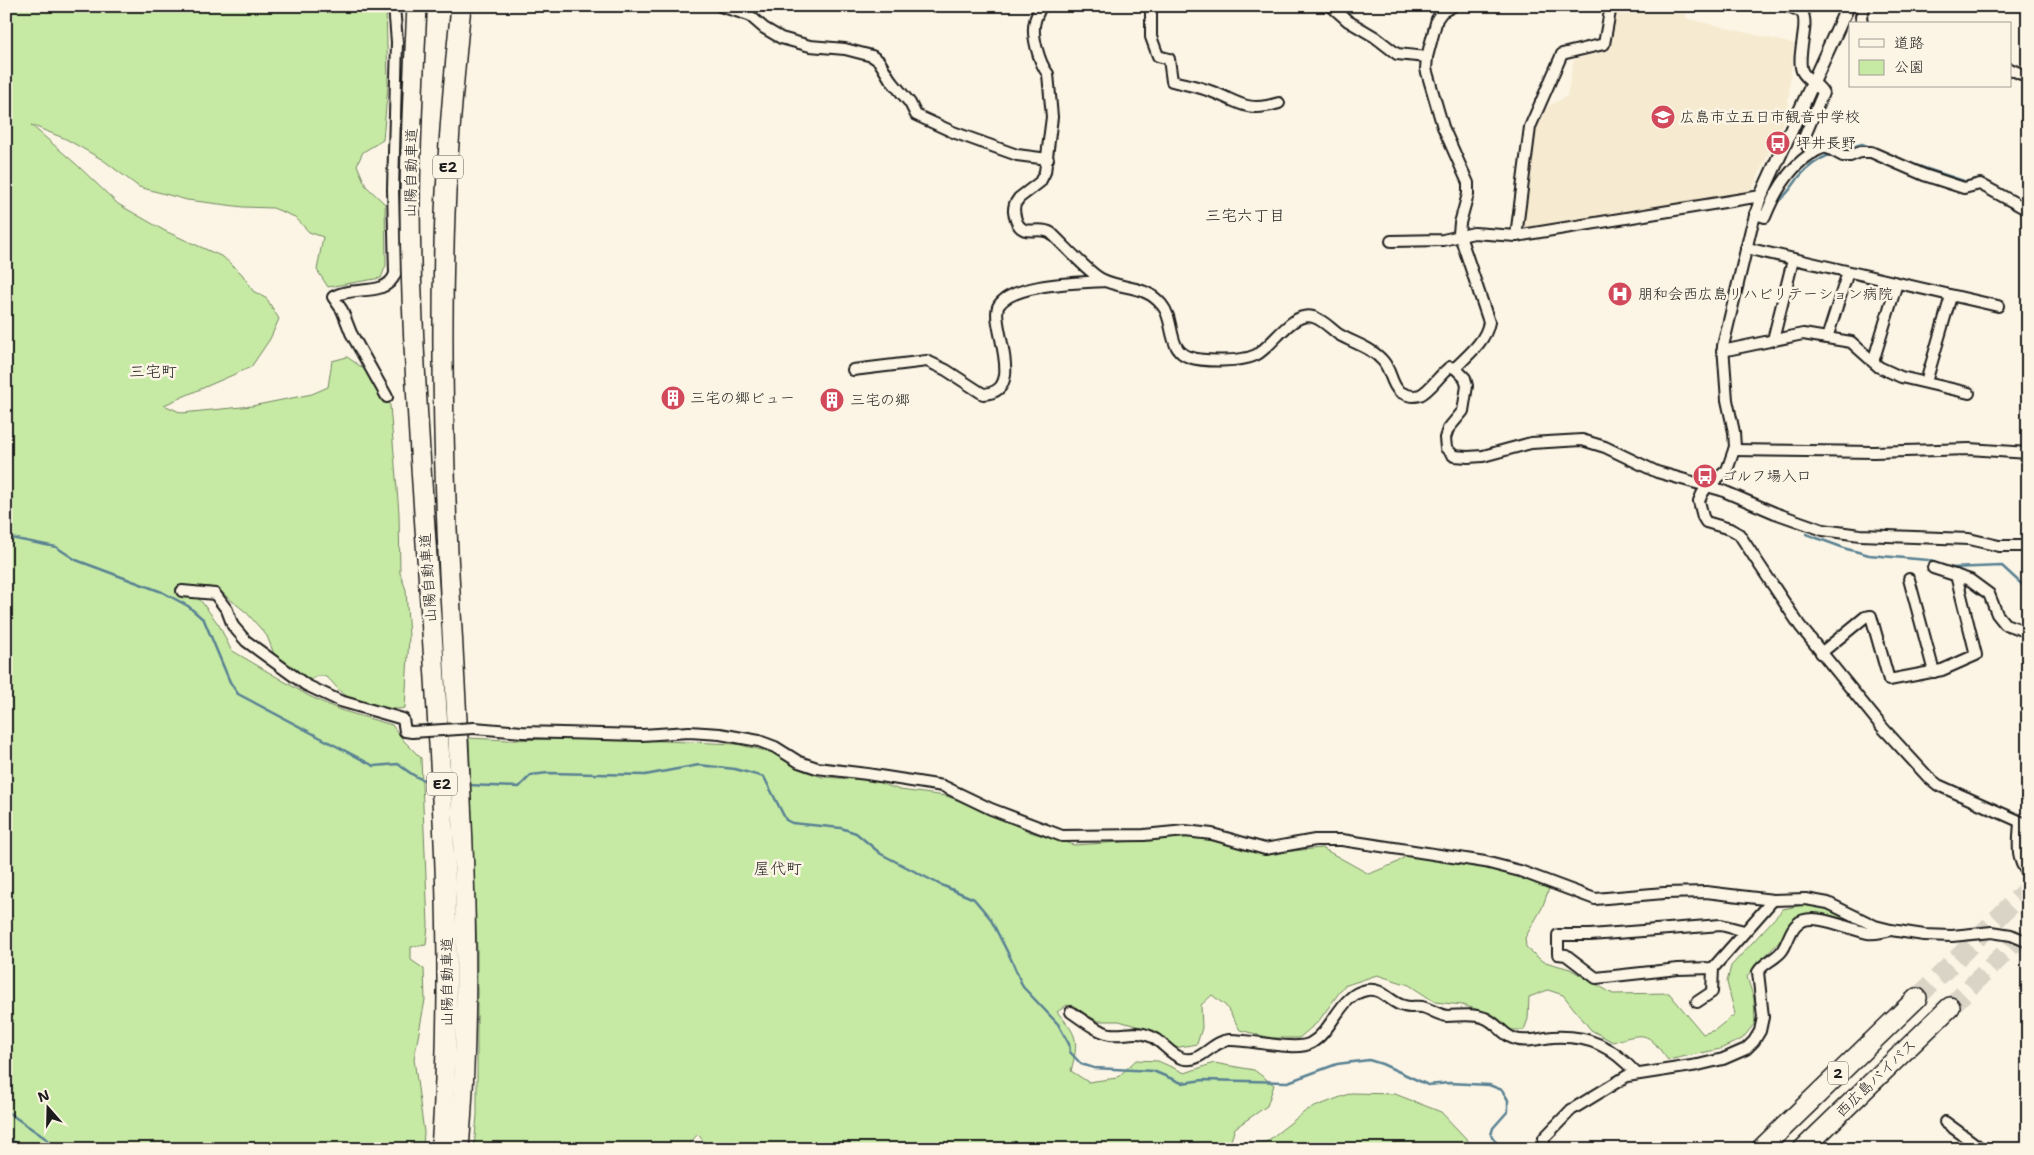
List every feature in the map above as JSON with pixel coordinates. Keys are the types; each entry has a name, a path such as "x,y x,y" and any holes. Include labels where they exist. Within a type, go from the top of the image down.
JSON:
{"highway":[{"name":"山陽自動車道","path":"417,6 412,105 410,208 419,430 447,881 450,1144"},
{"name":"山陽自動車道","path":"450,1144 464,1020 463,887 444,436 442,329 446,203 452,101 461,6"},
{"name":"西広島バイパス","path":"1761,1149 1917,998"},
{"name":"西広島バイパス","path":"1803,1149 1950,1007"}],"street":[{"path":"387,397 351,333 342,310 333,297 347,291 383,287 392,280 394,274 393,188 397,42 394,6"},
{"path":"720,6 749,15 764,28 781,38 810,46 845,49 872,56 879,61 890,79 910,103 916,115 953,132 1017,155 1048,159"},
{"path":"1041,6 1034,23 1036,45 1043,68 1048,74 1052,117 1048,159 1044,178 1014,204 1014,214 1018,225 1025,231 1047,231 1098,277 1134,288 1148,294 1159,302 1166,312 1175,346 1180,352 1189,357 1211,360 1251,357 1266,348 1294,319 1309,316 1315,317 1337,333 1375,353 1388,368 1397,388 1404,394 1420,395 1428,390 1441,374 1450,367 1456,368 1465,378 1468,386 1463,411 1448,429 1445,438 1446,448 1454,456 1483,456 1530,443 1582,440 1605,446 1657,472 1708,486 1823,530 1860,535 1969,539 1999,546 2028,546"},
{"path":"1151,6 1151,37 1158,56 1169,59 1172,81 1208,90 1243,106 1258,108 1279,103"},
{"path":"1331,6 1348,21 1375,37 1397,54 1427,57"},
{"path":"1453,6 1439,15 1427,57 1427,72 1440,118 1468,182 1468,194 1460,223 1460,236 1488,322 1487,329 1477,345 1456,368"},
{"path":"1516,236 1530,127 1562,54 1604,44 1612,6"},
{"path":"1788,6 1800,11 1804,18 1800,65 1807,79 1821,88 1823,93 1804,138 1807,146 1813,153"},
{"path":"1848,6 1814,84 1761,196 1755,214 1722,351 1727,400 1735,439 1734,450 1727,470 1708,486 1702,494 1700,501 1703,517 1709,523 1730,529 1739,534 1800,626 1883,728 1928,777 1938,785 2024,824 2019,858 2021,865 2028,873"},
{"path":"1862,22 1861,16 1865,6"},
{"path":"2012,70 2028,77"},
{"path":"1755,214 1765,217 1778,190 1804,158 1826,147 1844,156 1860,152 1871,152 1924,175 1964,188 1980,184 2028,210"},
{"path":"1391,241 1443,240 1466,233 1516,236 1761,196"},
{"path":"1746,248 1998,306"},
{"path":"1773,340 1793,260"},
{"path":"1827,338 1848,272"},
{"path":"853,370 927,361 946,370 983,394 989,394 1000,385 1006,371 997,313 1001,302 1025,290 1065,283 1106,281"},
{"path":"1873,362 1897,283"},
{"path":"1926,382 1951,296"},
{"path":"1722,351 1804,334 1851,342 1879,367 1901,377 1969,393"},
{"path":"1734,450 1874,452 1969,448 2028,453"},
{"path":"1933,568 1970,580 1989,594 1997,614 2005,624 2028,632"},
{"path":"1821,653 1865,617 1871,616 1890,680 1934,672 1976,655 1956,575"},
{"path":"1909,579 1934,672"},
{"path":"182,591 215,594 222,602 233,626 242,637 306,685 340,700 403,719 405,731 474,728 522,732 642,735 697,732 744,737 774,747 799,762 817,768 943,786 991,809 1062,836 1144,835 1185,831 1212,834 1265,849 1315,840 1342,840 1485,862 1520,871 1595,899 1706,892 1773,900 1806,899 1828,903 1875,926 1891,930 1924,935 1952,936 1992,932 2028,942"},
{"path":"1697,1002 1712,992 1713,968 1773,900"},
{"path":"1543,1149 1544,1138 1571,1110 1627,1076 1636,1073 1698,1065 1723,1059 1734,1055 1750,1045 1760,1031 1763,1017 1758,972 1765,963 1781,952 1797,924 1805,920 1814,919 1867,933 1891,930"},
{"path":"1713,968 1678,969 1596,978 1566,955 1558,954 1558,935 1590,935 1721,924 1744,932"},
{"path":"1071,1012 1106,1033 1138,1032 1149,1035 1175,1054 1189,1059 1196,1058 1214,1044 1227,1040 1305,1046 1319,1037 1352,996 1373,989 1382,992 1393,1001 1407,1007 1421,1007 1447,1016 1466,1015 1485,1018 1514,1039 1525,1040 1554,1037 1598,1042 1620,1056 1636,1073"},
{"path":"1946,1122 1982,1149"}],"shaded area":[{"name":"広島市立五日市観音中学校","path":"1662,6 1683,10 1688,19 1794,44 1787,109 1750,194 1525,229 1523,226 1536,131 1547,107 1567,96 1574,60 1607,50 1617,9"}],"green space":[{"path":"6,6 386,6 388,85 383,140 363,152 357,165 366,186 385,204 386,265 381,278 328,287 317,270 323,237 309,232 295,217 273,208 243,207 187,200 139,187 103,160 66,139 31,125 118,204 165,231 223,257 242,274 253,291 267,299 279,319 270,339 251,367 164,405 182,413 252,406 312,394 328,387 332,361 347,357 386,384 390,406 399,513 400,573 406,590 409,637 405,708 381,708 354,700 341,692 331,681 323,676 308,681 274,654 267,636 247,613 221,592 210,587 183,587 201,601 219,625 231,650 309,696 340,710 392,725 404,741 421,758 428,925 426,945 411,947 411,960 424,969 425,1000 414,1059 424,1132 423,1149 6,1149"},
{"path":"469,738 508,740 591,738 736,744 779,754 799,769 822,777 871,780 900,790 946,796 987,810 1030,832 1074,845 1197,837 1234,846 1282,852 1322,848 1369,874 1396,863 1409,854 1515,873 1550,886 1542,908 1525,938 1526,947 1542,961 1570,969 1613,994 1669,993 1703,1034 1715,1030 1735,1014 1727,982 1731,966 1783,909 1803,905 1838,910 1848,916 1846,919 1817,914 1796,917 1789,924 1779,942 1747,977 1754,999 1755,1023 1742,1039 1720,1049 1668,1060 1655,1044 1646,1037 1633,1036 1613,1042 1591,1030 1563,995 1548,990 1529,997 1528,1019 1524,1030 1510,1030 1483,1011 1462,1005 1435,1002 1409,985 1377,975 1344,986 1318,1022 1299,1038 1271,1038 1240,1030 1226,1006 1212,995 1201,1005 1202,1028 1197,1044 1174,1048 1150,1030 1119,1021 1098,1021 1067,1005 1057,1012 1073,1033 1075,1039 1076,1045 1071,1071 1088,1082 1117,1078 1136,1060 1158,1061 1185,1073 1214,1063 1254,1070 1274,1085 1267,1106 1235,1128 1229,1147 1266,1142 1307,1110 1351,1093 1395,1094 1441,1112 1476,1149 709,1149 698,1134 690,1143 691,1149 474,1149 477,1115 477,951"}],"waterway":[{"path":"1839,151 1862,144 1883,152"},
{"path":"1781,199 1806,170 1831,154"},
{"path":"1906,162 1970,183"},
{"path":"1806,534 1869,555 1928,560 1949,568 2002,566 2028,590"},
{"path":"6,537 56,547 76,560 162,592 188,606 204,620 230,682 238,694 374,766 398,764 419,778 435,782"},
{"path":"468,785 519,787 531,775 548,773 645,775 699,765 735,769 764,777 786,820 792,823 841,828 856,833 881,854 939,884 974,899 990,918 1023,987 1058,1024 1069,1044 1070,1052 1081,1064 1094,1068 1153,1071 1182,1083 1203,1080 1288,1082 1337,1064 1369,1060 1428,1085 1449,1083 1489,1085 1502,1090 1508,1100 1508,1111 1493,1128 1491,1135 1501,1149"},
{"path":"6,1111 61,1149"},
{"path":"6,1137 27,1149"}],"tunnel":[{"path":"1917,998 2028,888"},
{"path":"1950,1007 2028,930"}],"place":[{"name":"広島市立五日市観音中学校","path":"1663,117"},
{"name":"坪井長野","path":"1778,143"},
{"name":"朋和会西広島リハビリテーション病院","path":"1620,294"},
{"name":"三宅の郷ビュー","path":"673,398"},
{"name":"三宅の郷","path":"832,400"},
{"name":"ゴルフ場入口","path":"1705,476"}],"district":[{"name":"三宅六丁目","path":"1245,215"},
{"name":"三宅町","path":"153,371"},
{"name":"屋代町","path":"778,868"}]}
